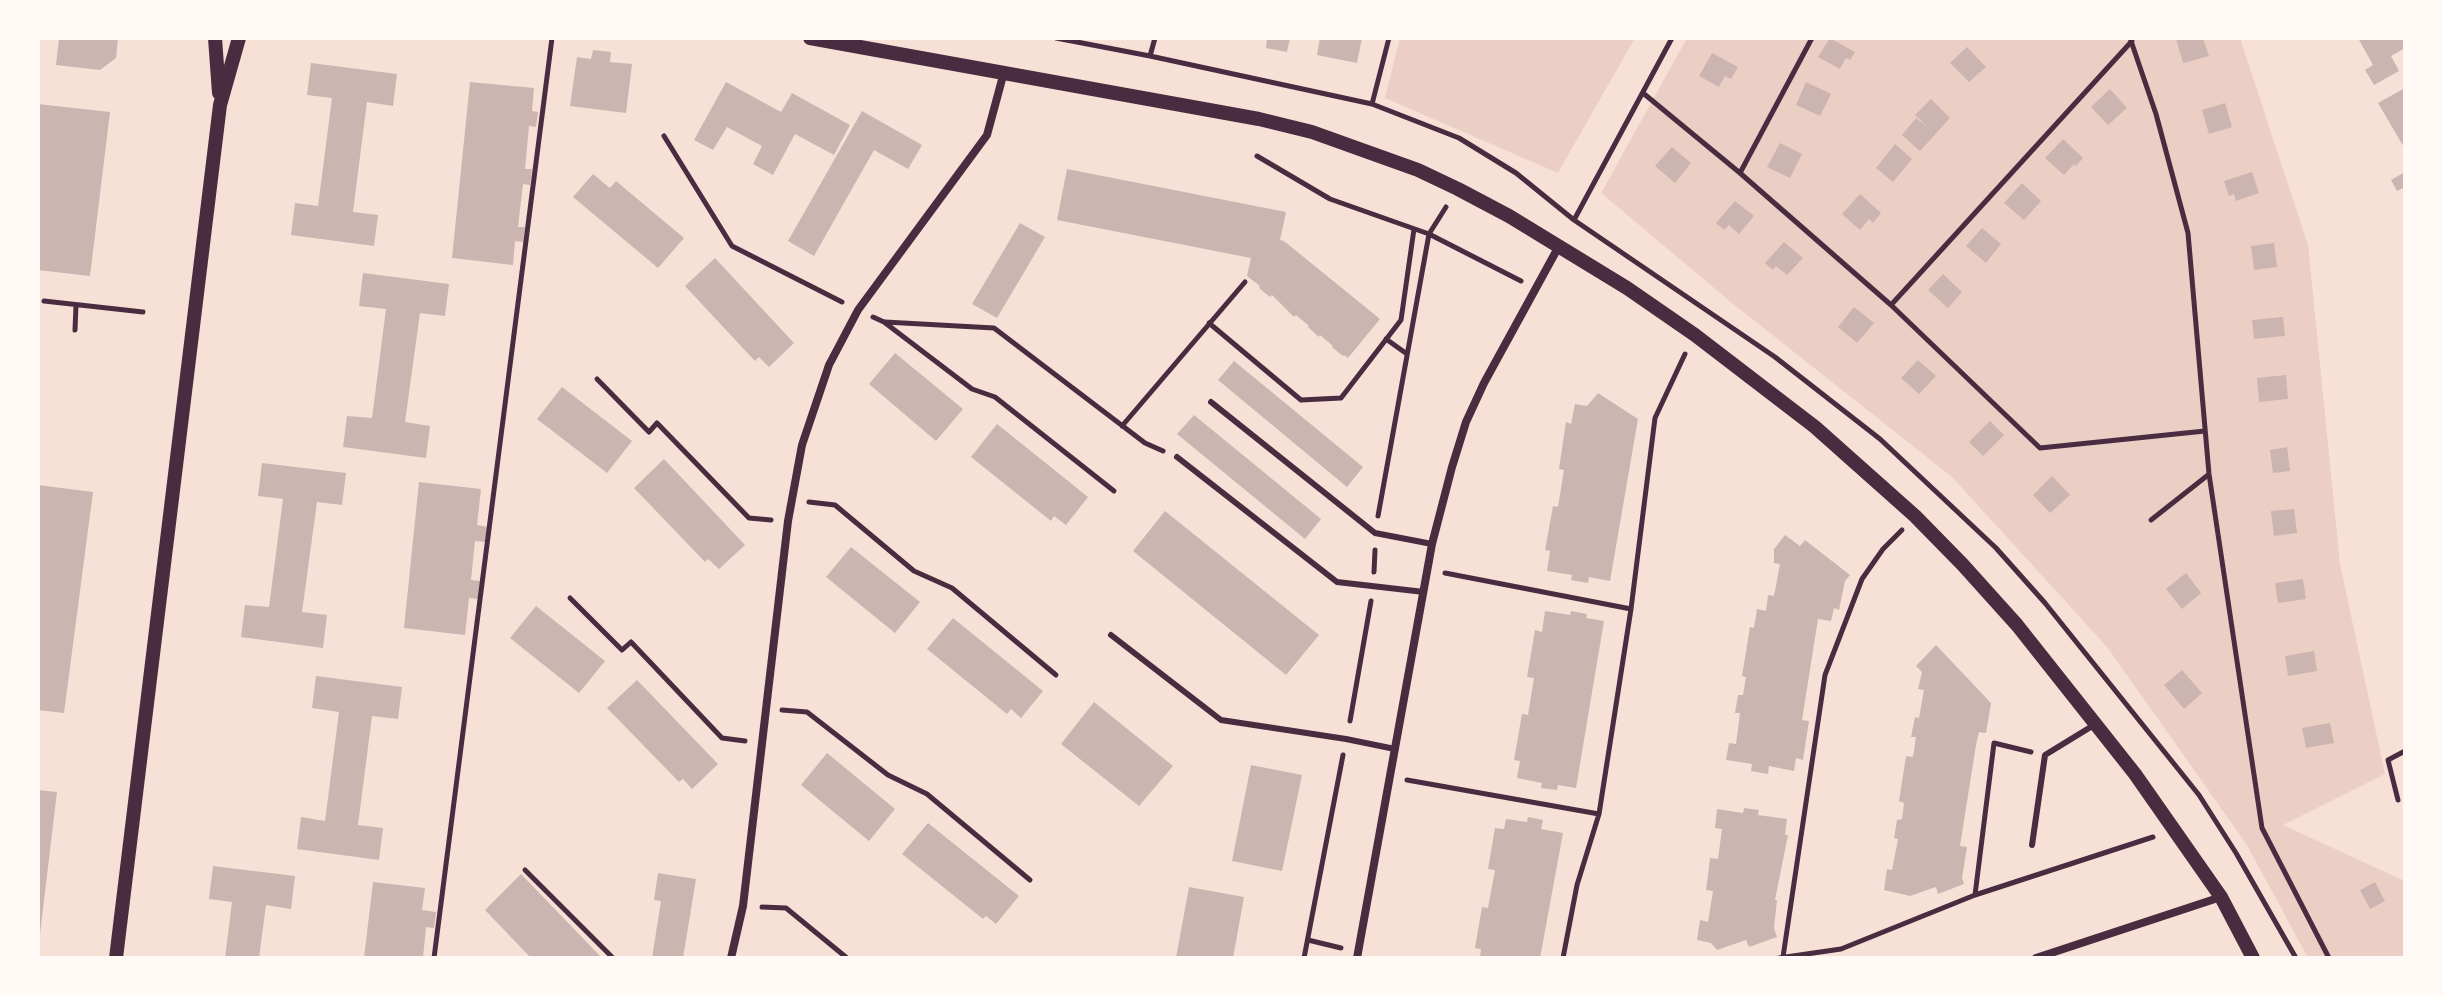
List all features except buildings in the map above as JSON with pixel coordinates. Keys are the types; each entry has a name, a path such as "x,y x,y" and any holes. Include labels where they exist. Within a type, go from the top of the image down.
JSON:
{"street":[{"path":"215,38 220,105"},
{"path":"116,958 220,105 239,38"},
{"path":"810,38 1259,119 1312,132 1418,170 1497,209 1627,288 1695,335 1815,427 1915,516 1963,565 2017,625 2097,724 2176,829 2221,897 2253,958"},
{"path":"731,958 743,906 788,521 802,445 829,365 858,310 987,135 1004,72"},
{"path":"1357,955 1432,544 1452,467 1466,422 1484,383 1559,246"},
{"path":"2036,958 2221,897"}],"lane":[{"path":"1211,402 1375,533 1432,544"},
{"path":"1177,457 1337,582 1424,592"},
{"path":"1111,635 1221,720 1395,749"},
{"path":"2032,845 2045,755 2097,724"}],"path":[{"path":"434,958 552,38"},
{"path":"1150,56 1155,38"},
{"path":"1372,104 1389,38"},
{"path":"1559,246 1672,38"},
{"path":"1740,173 1812,38"},
{"path":"1891,305 2131,40 2156,114 2188,233 2209,474 2262,828 2329,958"},
{"path":"1643,93 1891,305 2040,448 2205,431"},
{"path":"664,136 732,246 884,322 972,389 995,397 1114,491"},
{"path":"1257,156 1330,199 1429,234 1536,289"},
{"path":"1209,323 1301,400 1341,398 1401,320 1414,229"},
{"path":"1122,426 1245,282"},
{"path":"44,301 143,312"},
{"path":"75,330 76,305"},
{"path":"884,322 994,328 1145,443 1177,457"},
{"path":"1563,958 1577,885 1599,814 1631,609 1655,418 1695,335"},
{"path":"1386,339 1407,354"},
{"path":"597,379 649,432 657,423 749,518 788,521"},
{"path":"2151,520 2209,474"},
{"path":"792,501 835,505 914,571 952,588 1056,675"},
{"path":"1883,549 1862,579 1825,675 1781,958 1841,949 1975,895 2176,829"},
{"path":"1428,570 1631,609"},
{"path":"570,598 622,650 631,642 722,738 762,743"},
{"path":"765,708 807,712 888,775 927,794 1030,880"},
{"path":"1975,895 1994,743 2045,755"},
{"path":"2398,800 2388,760 2405,751"},
{"path":"1390,777 1599,814"},
{"path":"525,870 613,958"},
{"path":"743,906 786,908 847,958"},
{"path":"1308,940 1357,955"}],"shaded area":[{"path":"1400,38 1635,38 1558,173 1385,98"},
{"path":"1687,38 2240,38 2308,245 2340,564 2385,774 2283,825 2405,881 2405,958 2308,958 2247,845 2107,647 1952,477 1732,303 1601,193"}]}
